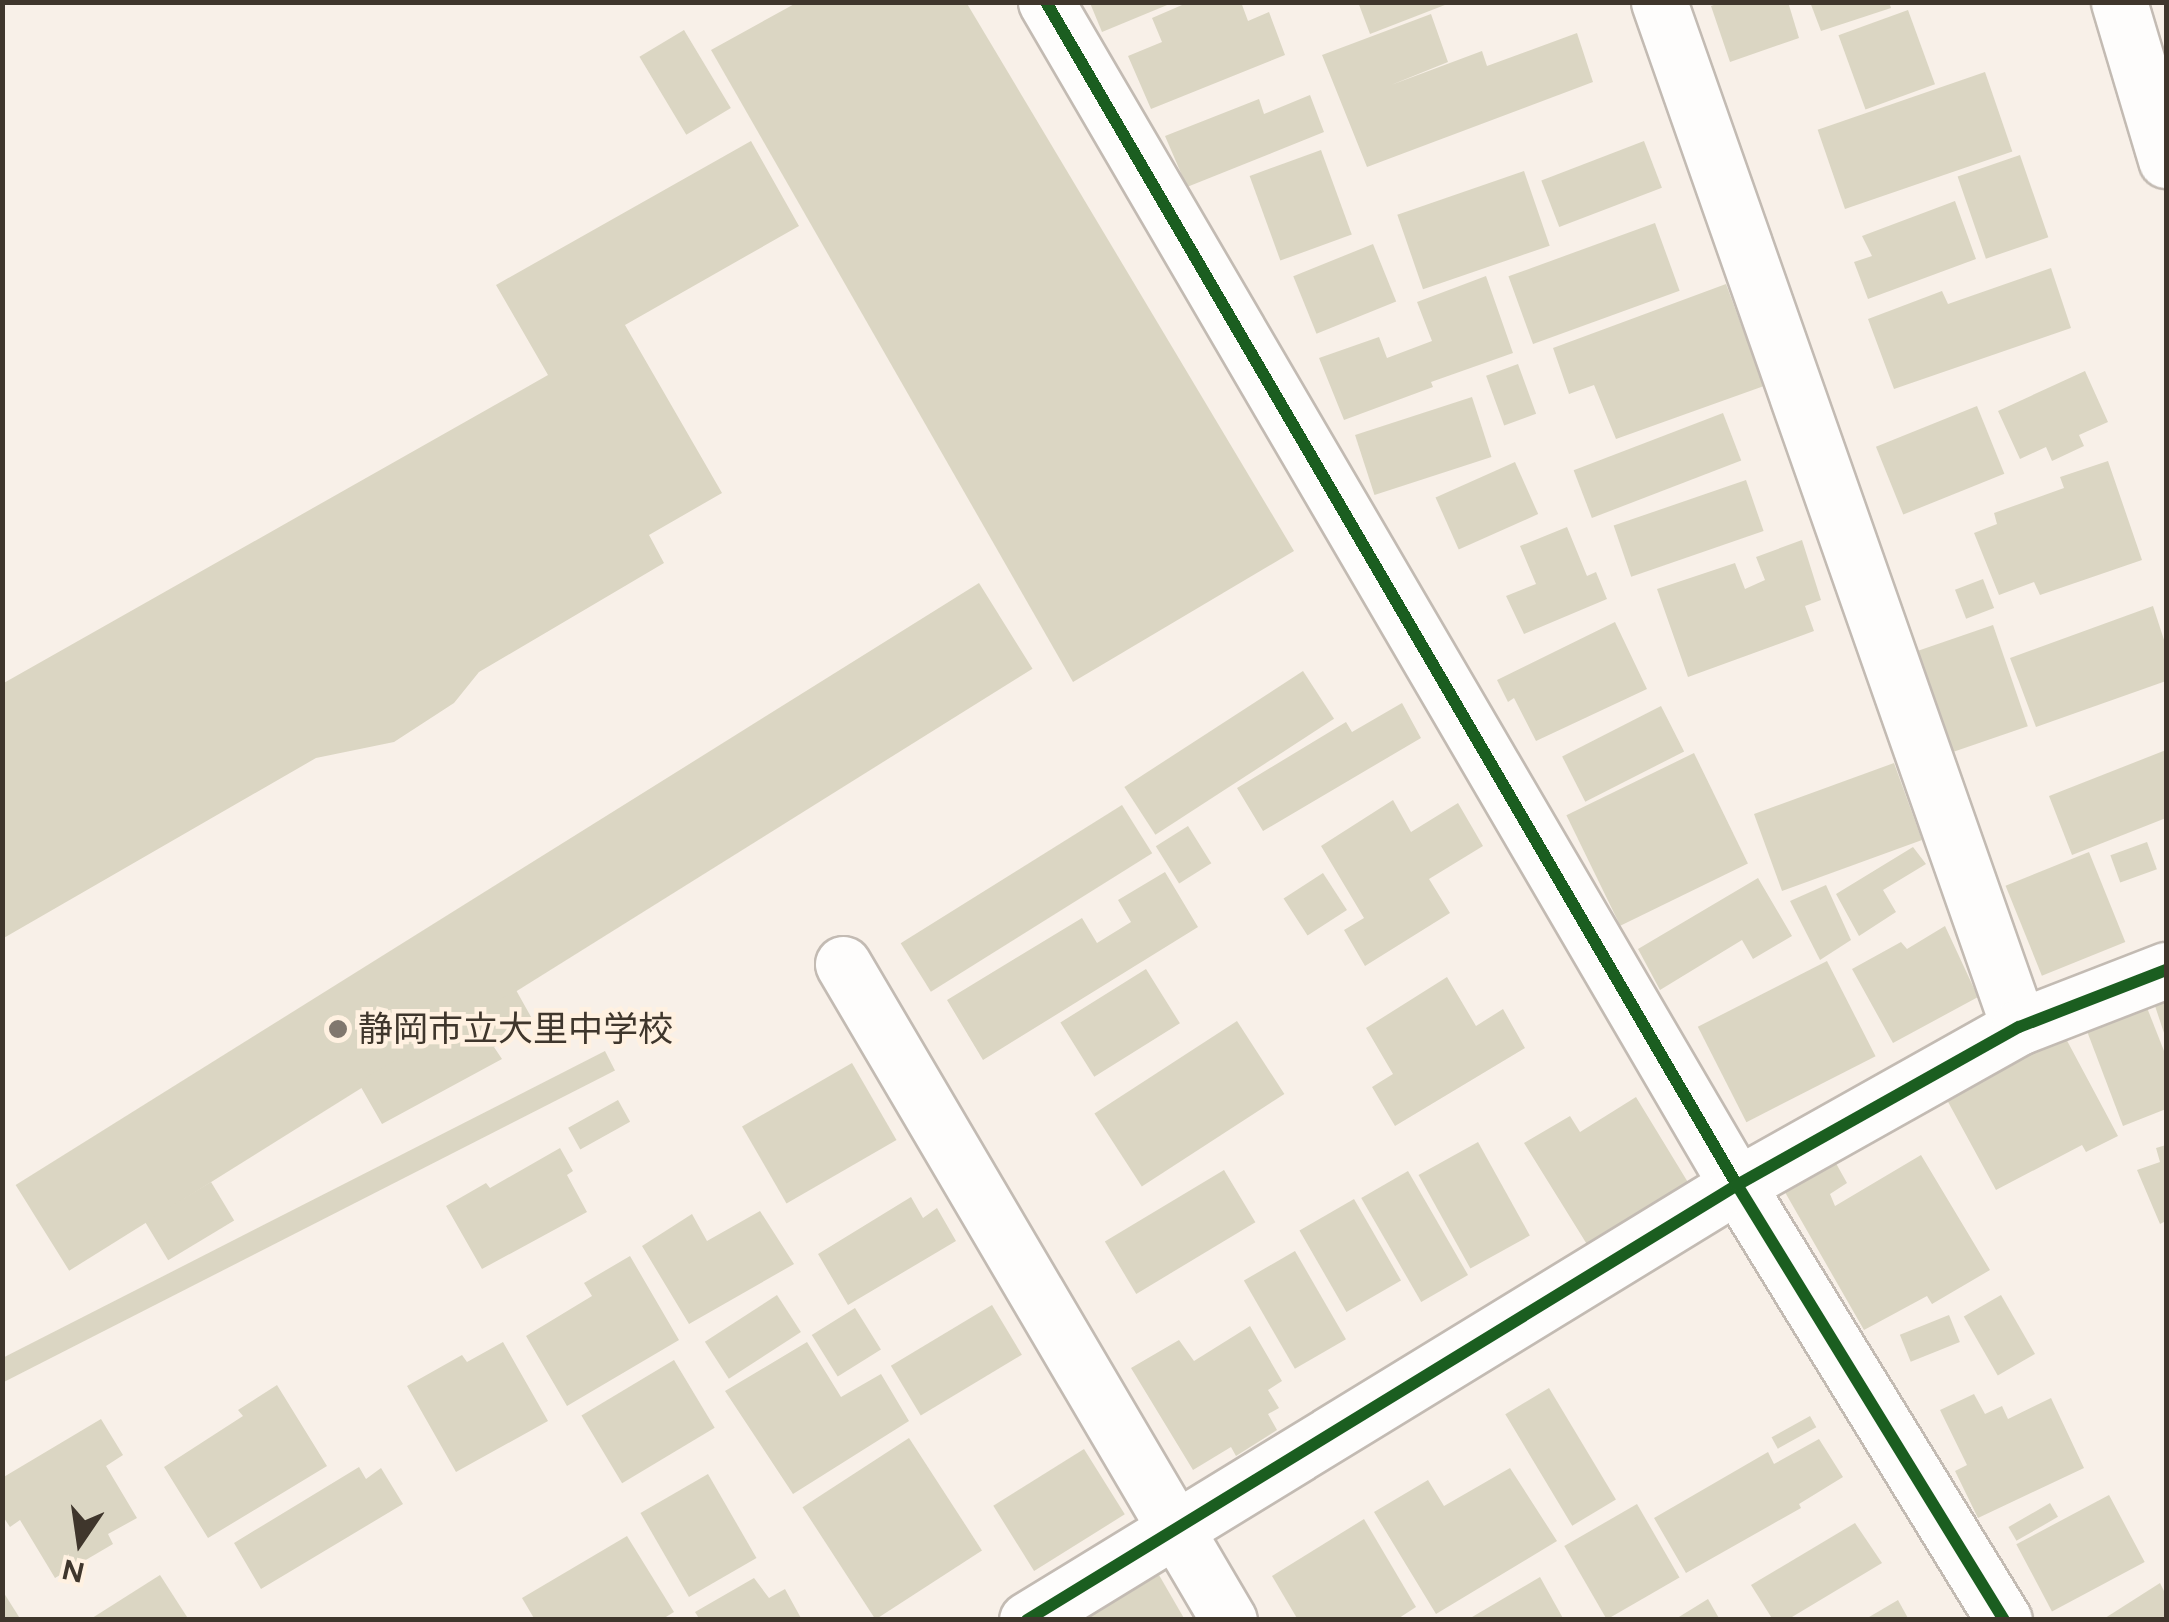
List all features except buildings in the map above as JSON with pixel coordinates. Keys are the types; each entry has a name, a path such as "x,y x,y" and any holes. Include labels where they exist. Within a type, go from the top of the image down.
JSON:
{"street":[{"path":"1046,2 1737,1185 2004,1620"},
{"path":"1659,2 2019,1028"},
{"path":"2118,2 2166,160"},
{"path":"842,964 1229,1620"},
{"path":"1027,1620 1737,1185 2019,1028 2166,970"}],"cycle path":[{"path":"1046,2 1737,1185 2004,1620"},
{"path":"1027,1620 1737,1185 2019,1027 2166,970"}],"place":[{"name":"静岡市立大里中学校","path":"338,1029"}]}
